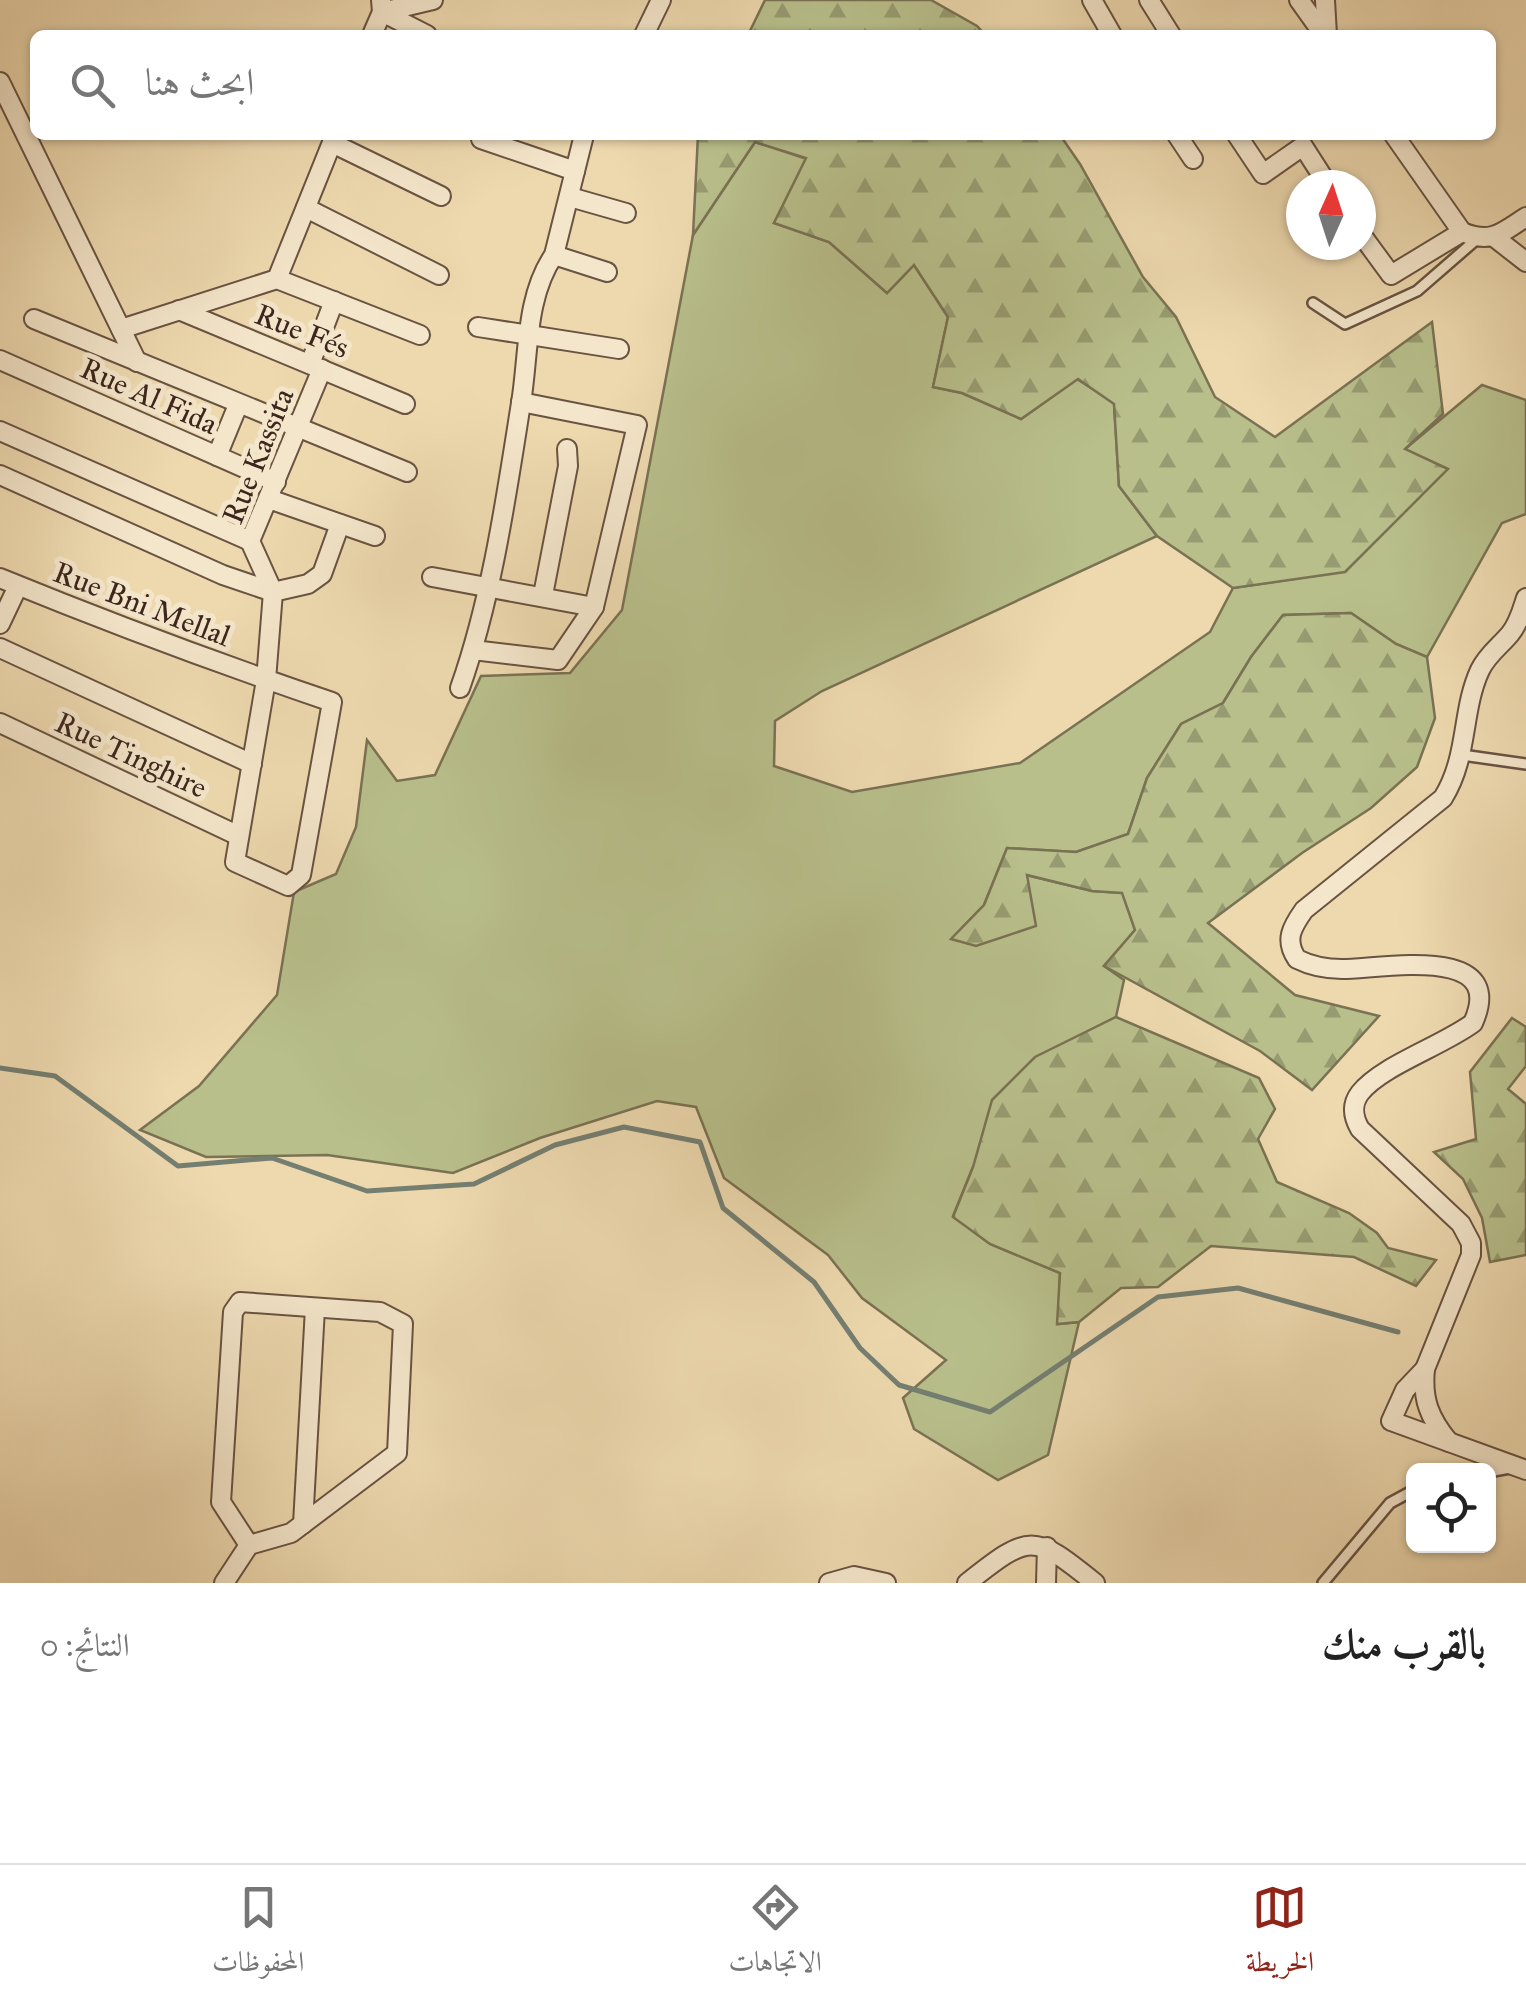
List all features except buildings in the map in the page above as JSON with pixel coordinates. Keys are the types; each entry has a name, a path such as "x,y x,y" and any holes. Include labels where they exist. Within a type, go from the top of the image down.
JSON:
{"street":[{"path":"382,6 433,0"},
{"path":"646,30 661,0"},
{"path":"1092,0 1109,30"},
{"path":"1149,0 1168,30"},
{"path":"1299,0 1321,30"},
{"path":"1325,0 1325,30"},
{"path":"374,30 382,6"},
{"path":"382,6 418,30"},
{"path":"0,82 138,362"},
{"path":"277,280 334,140"},
{"path":"336,140 441,196"},
{"path":"484,140 575,171"},
{"path":"460,688 474,650 487,588 540,285 554,255 583,140"},
{"path":"1180,140 1193,159"},
{"path":"1240,140 1263,174 1303,146 1318,170"},
{"path":"1398,140 1478,236 1526,262"},
{"path":"570,197 626,213"},
{"path":"306,208 439,275"},
{"path":"1376,255 1390,275 1526,217"},
{"path":"554,255 606,272"},
{"path":"121,329 277,280 420,335"},
{"name":"Rue Kassita","path":"235,862 266,680 273,592 250,541 298,430 334,301"},
{"name":"Rue Fés","path":"179,310 405,404"},
{"path":"34,319 407,472"},
{"path":"478,327 618,349"},
{"name":"Rue Al Fida","path":"0,360 217,456 272,490 340,524 374,536"},
{"path":"474,650 558,660 594,607 637,425 521,402"},
{"path":"217,456 238,405"},
{"path":"0,431 250,541"},
{"path":"543,595 568,466 567,449"},
{"path":"0,475 223,575 273,592 308,584 322,574 340,524"},
{"path":"432,577 594,607"},
{"path":"0,624 9,582"},
{"name":"Rue Bni Mellal","path":"9,582 153,640 332,702 302,876 288,886 235,862"},
{"path":"1521,1468 1391,1420 1404,1390 1424,1369 1471,1256 1471,1243 1461,1224 1360,1130 1353,1111 1358,1095 1377,1079 1472,1022 1478,1010 1475,985 1468,976 1445,966 1338,970 1310,966 1297,959 1289,940 1291,928 1304,910 1443,798 1455,780 1478,674 1518,622 1526,598"},
{"path":"0,648 252,764"},
{"name":"Rue Tinghire","path":"0,723 239,836"},
{"path":"224,1583 250,1546 290,1533 397,1453 403,1324 380,1312 240,1302 232,1312 221,1502 250,1546"},
{"path":"303,1524 314,1308"},
{"path":"1424,1369 1425,1402 1449,1442"},
{"path":"967,1583 1010,1550 1028,1544 1047,1547 1095,1583"},
{"path":"1046,1583 1047,1547"},
{"path":"829,1583 854,1576 886,1583"}],"lane":[{"path":"1314,304 1345,324 1416,291 1478,236"},
{"path":"1462,755 1526,764"},
{"path":"1496,1471 1521,1468"},
{"path":"1322,1583 1390,1503 1406,1494"}],"green space":[{"path":"765,0 931,0 981,30 750,30"},
{"path":"698,140 1063,140 1143,277 1176,317 1215,397 1275,437 1432,322 1443,414 1405,449 1448,469 1345,572 1233,588 1157,536 1119,486 1114,404 1078,379 1021,419 962,393 933,387 948,317 914,265 887,293 829,242 774,223 806,158 755,142 693,235"},
{"path":"755,142 807,159 774,223 829,242 887,293 914,265 948,317 933,387 962,393 1021,419 1077,379 1114,403 1119,486 1157,536 822,691 775,721 774,766 852,792 1020,763 1210,632 1233,588 1346,571 1405,449 1482,385 1526,400 1526,514 1502,523 1427,657 1396,644 1351,613 1283,615 1223,703 1181,724 1147,778 1128,834 1076,852 1007,848 984,905 952,938 1026,875 1092,891 1123,893 1135,930 1104,966 1124,980 1116,1017 1089,1031 973,1167 953,1216 990,1244 1060,1273 1058,1324 1079,1322 1048,1455 998,1480 914,1429 903,1398 946,1360 862,1298 828,1255 724,1178 696,1107 657,1101 540,1138 453,1173 327,1155 206,1157 140,1130 199,1086 277,995 294,892 336,874 356,827 367,740 397,781 435,775 481,676 570,673 622,610 693,235"},
{"path":"1351,613 1396,644 1427,657 1435,718 1417,767 1371,808 1302,853 1208,923 1295,995 1379,1016 1312,1090 1260,1051 1104,966 1135,930 1122,893 1092,891 1027,875 1036,926 976,946 951,939 984,905 1007,848 1076,852 1128,834 1147,778 1181,724 1223,703 1283,615"},
{"path":"1116,1017 1259,1078 1275,1109 1258,1139 1277,1182 1349,1213 1377,1233 1388,1248 1436,1260 1416,1286 1354,1257 1211,1246 1158,1287 1121,1288 1079,1322 1057,1324 1060,1273 990,1244 953,1217 973,1167 992,1100 1035,1057"},
{"path":"1512,1018 1526,1027 1526,1066 1508,1089 1526,1104 1526,1255 1490,1262 1482,1218 1463,1179 1434,1152 1476,1139 1470,1072"}],"waterway":[{"path":"0,1068 55,1076 178,1166 272,1158 367,1191 474,1184 555,1145 624,1127 700,1142 723,1208 814,1282 860,1348 899,1385 990,1412 1158,1297 1238,1288 1398,1332"}]}
